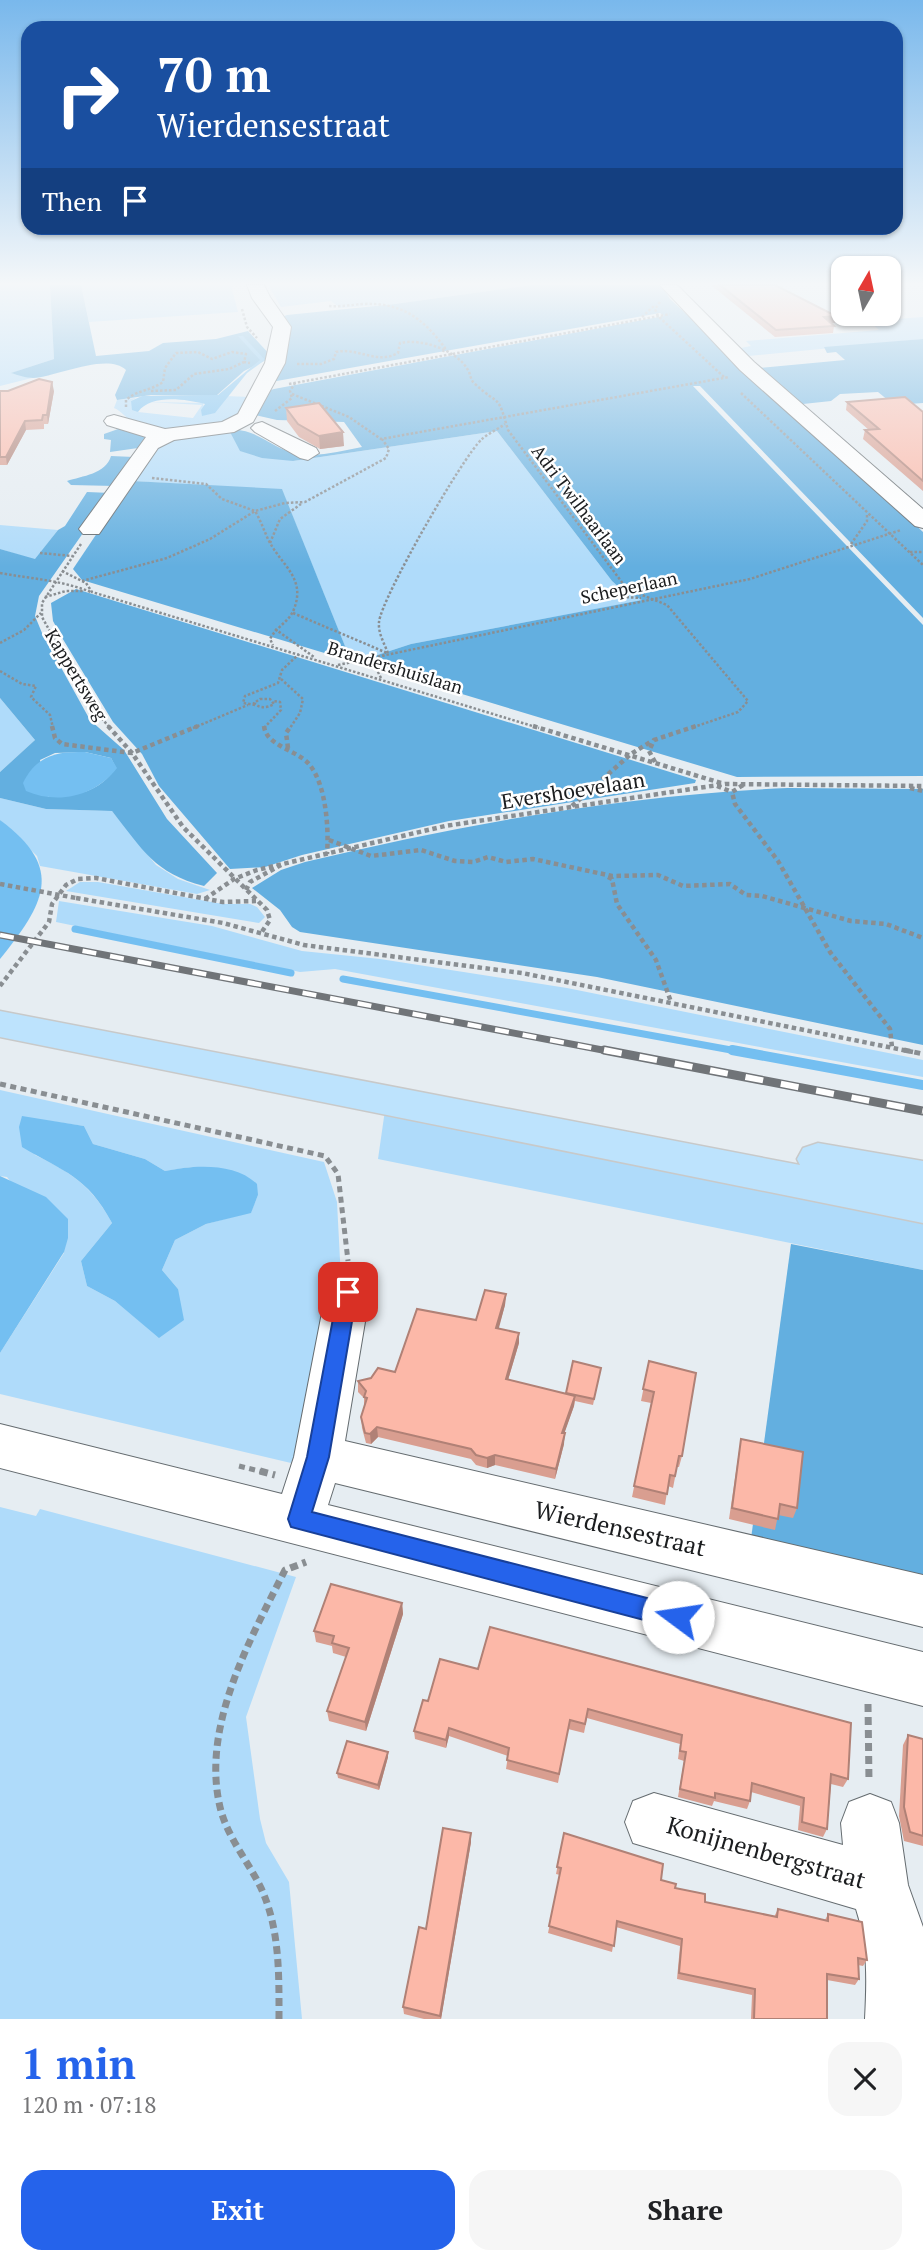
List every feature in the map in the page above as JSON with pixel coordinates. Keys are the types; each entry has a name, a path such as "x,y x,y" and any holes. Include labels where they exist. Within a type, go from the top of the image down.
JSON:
{"main road":[{"path":"3,1008 923,1178"},
{"path":"3,1008 923,1206"}],"street":[{"path":"250,422 266,379"},
{"path":"762,379 917,525"},
{"path":"125,421 164,435 220,429 250,422 308,453"},
{"path":"91,529 128,477 144,449 164,435"},
{"path":"303,1541 348,1292"},
{"path":"0,1446 303,1541 923,1679"},
{"name":"Wierdensestraat","path":"318,1457 923,1601"},
{"name":"Konijnenbergstraat","path":"654,1822 878,1885"},
{"name":"Konijnenbergstraat","path":"870,1823 878,1885 894,1932 899,1972 897,2019"}],"path":[{"path":"150,391 163,379"},
{"path":"125,421 126,400 135,392 181,388 192,379"},
{"path":"261,388 307,379"},
{"path":"388,653 380,635 379,620 407,564 441,499 472,451 483,438 506,424 508,415 492,393 472,379"},
{"path":"381,439 718,379"},
{"path":"726,379 923,565"},
{"path":"270,543 273,528 285,513 386,458 389,449 381,439 344,412 328,410 292,394"},
{"name":"Adri Twilhaarlaan","path":"506,424 627,589 667,605 748,701 738,712 654,740"},
{"path":"128,477 206,484 222,499 255,511 270,543 291,569 299,592 293,612 275,629 270,639 273,646"},
{"path":"82,581 167,558 209,539 255,511 305,502"},
{"path":"845,548 857,540 867,521 867,512"},
{"name":"Scheperlaan","path":"337,665 750,579 888,532 917,525"},
{"name":"Kappertsweg","path":"91,529 44,597 42,612 47,628 92,707 132,753 184,827 257,901"},
{"path":"909,552 923,552"},
{"path":"40,553 72,556"},
{"name":"Brandershuislaan","path":"62,571 82,581 90,590 724,784"},
{"path":"0,573 61,580 90,590"},
{"path":"90,590 92,581 99,575"},
{"path":"44,597 66,591 90,590"},
{"path":"622,597 652,599"},
{"path":"0,643 24,629 42,612"},
{"path":"293,612 388,653"},
{"path":"24,629 35,626 47,628"},
{"path":"275,629 317,659"},
{"path":"248,705 243,702 248,694 275,685 281,679 282,670 300,653"},
{"path":"382,678 374,669 374,664 388,653"},
{"path":"0,671 22,684 36,686 31,698 50,715 55,738 62,744 132,753 248,705 267,708 273,701"},
{"path":"281,679 303,699 300,713 286,733 288,748"},
{"path":"255,705 260,699 280,702 281,710 266,723 264,729 267,735 310,765 317,778 329,840 327,854"},
{"path":"568,808 631,754 654,740"},
{"path":"654,740 649,751 655,762"},
{"path":"709,779 713,781 712,786 732,792 750,784"},
{"name":"Evershoevelaan","path":"205,899 234,880 257,870 445,826 724,784 923,788"},
{"path":"732,792 740,812 767,844 830,952 890,1029 892,1047"},
{"path":"329,840 347,849 379,856 421,850 455,861 473,862 488,857 506,862 533,859 564,863 618,877"},
{"path":"246,890 250,882 283,864"},
{"path":"611,879 658,874 683,886 730,884 746,895 851,921 886,924 923,938"},
{"path":"606,875 611,879 619,912 638,931 649,948 662,976 663,992 671,1003"},
{"path":"3,1008 49,922 54,901 66,885 78,879 96,878 205,899 257,901 270,916 261,933"},
{"path":"0,884 195,917 304,945 522,973 923,1054"},
{"path":"0,1084 325,1156 338,1174 349,1264 348,1292"},
{"path":"279,2019 278,1956 268,1904 231,1836 220,1808 215,1779 216,1751 230,1699 280,1580 285,1570 296,1563 303,1541"},
{"path":"867,1666 870,1823"}],"shaded area":[{"path":"0,379 27,379 0,386"},
{"path":"122,379 235,379 216,396 151,395 117,400 115,395"},
{"path":"237,379 242,379 215,413 202,416 201,410 205,404 168,399 151,402 138,412 132,410 131,401 142,396 218,395"},
{"path":"326,379 757,379 923,532 923,618 700,386 693,386 923,625 923,776 737,777 356,662 411,644 642,600 622,590 612,581 497,431 293,461 262,458 240,451 229,430 246,431 300,454 327,454 362,447 344,422 277,420 255,415 268,391"},
{"path":"773,379 923,379 923,403 894,405 878,392 840,394 831,401 803,404"},
{"path":"225,396 250,397 241,416 187,429 145,426 130,420 114,408 117,400 136,398 131,401 138,412 193,418 202,405 148,402 203,403 204,408 219,407"},
{"path":"121,428 146,436 138,448 110,452 111,440 104,439 104,434"},
{"path":"229,430 293,461 497,431 612,581 622,590 643,600 411,644 356,662 351,661 282,490 132,481 163,440"},
{"path":"111,456 134,457 115,486 71,485 67,481 99,471"},
{"path":"132,481 282,489 351,661 82,580 73,569"},
{"path":"87,492 111,493 39,596 35,616 90,720 124,750 167,819 217,873 204,886 187,881 161,867 112,811 46,809 0,798 0,772 35,740 0,698 0,549 35,559 58,530 65,526","holes":["85,752 111,758 116,768 102,783 78,794 48,797 40,760 55,753"]},
{"path":"0,525 58,530 35,560 0,549"},
{"path":"76,589 696,780 695,783 449,821 302,855 265,867 230,869 159,786 142,754 113,722 61,636 53,621 51,603"},
{"path":"0,698 35,740 0,772"},
{"path":"85,752 111,758 117,768 98,785 76,795 51,797 26,791 23,783 41,761 56,754"},
{"path":"788,788 923,789 923,1045 597,977 300,932 292,927 280,910 252,888 281,870 305,862 425,835 606,804"},
{"path":"0,798 46,809 112,811 156,865 178,879 210,890 197,894 40,866 37,856 0,820"},
{"path":"0,820 21,838 34,855 41,871 41,887 37,904 28,921 0,959"},
{"path":"80,882 98,882 223,904 250,904 257,907 265,917 259,923 66,891"},
{"path":"59,901 212,926 302,951 380,959 567,988 923,1060 923,1077 335,969 300,972 56,922"},
{"path":"0,1090 324,1162 337,1202 341,1279 303,1437 291,1463 0,1394 0,1353 64,1253 7,1177 0,1176","holes":["22,1117 84,1126 93,1144 145,1159 165,1171 191,1167 237,1173 258,1195 251,1212 206,1224 175,1240 162,1270 178,1289 159,1337 115,1301 87,1286 81,1261 112,1223 97,1199 80,1182 35,1155"]},
{"path":"385,1110 923,1220 923,1270 378,1159"},
{"path":"22,1116 84,1126 93,1144 145,1159 165,1171 213,1167 237,1172 257,1184 258,1195 251,1213 206,1224 175,1240 162,1270 178,1289 184,1320 159,1338 115,1301 87,1286 81,1261 112,1223 103,1207 84,1185 22,1147 19,1127"},
{"path":"0,1176 46,1197 68,1219 68,1238 64,1252 0,1353"},
{"path":"791,1244 923,1270 923,1587 750,1546"},
{"path":"0,1507 36,1516 40,1509 296,1577 246,1717 260,1819 266,1843 289,1882 302,2019 0,2019"}],"building":[{"path":"38,379 52,382 47,415 43,415 42,420 25,421 6,457 0,457 0,391 8,391"},
{"path":"905,397 923,412 923,481 865,430 879,429 847,402"},
{"path":"319,403 343,432 319,436 298,424 286,408"},
{"path":"485,1290 506,1294 496,1328 519,1333 506,1379 575,1396 562,1433 565,1433 556,1469 495,1455 487,1458 476,1455 471,1449 377,1427 370,1434 365,1433 361,1417 367,1398 364,1397 366,1391 358,1381 371,1378 378,1368 395,1372 417,1309 476,1320"},
{"path":"573,1361 601,1368 594,1399 566,1393"},
{"path":"649,1361 696,1373 682,1456 679,1456 675,1476 670,1475 667,1494 634,1486 654,1392 643,1389"},
{"path":"741,1439 803,1452 797,1508 780,1504 778,1519 732,1508"},
{"path":"331,1584 402,1603 365,1722 327,1711 349,1648 332,1643 334,1636 314,1631"},
{"path":"490,1627 851,1723 848,1779 831,1774 827,1829 802,1822 804,1798 752,1783 750,1801 715,1793 715,1798 680,1789 686,1752 680,1751 682,1735 588,1709 585,1724 570,1720 559,1774 507,1760 509,1748 449,1728 446,1740 414,1731 423,1700 428,1701 440,1659 478,1669"},
{"path":"908,1735 923,1739 923,1836 910,1832 904,1807"},
{"path":"347,1741 388,1752 378,1785 337,1773"},
{"path":"443,1828 471,1833 440,2016 403,2007 419,1927 426,1929"},
{"path":"564,1833 663,1864 661,1880 676,1884 675,1888 705,1894 705,1902 777,1917 778,1909 828,1921 828,1914 862,1922 867,1960 858,1958 859,1979 827,1974 827,2019 754,2019 755,1989 679,1973 682,1939 617,1921 614,1946 549,1926 561,1868 557,1867"}],"waterway":[{"path":"75,929 291,973"},
{"path":"343,979 742,1052"},
{"path":"732,1050 923,1085"}],"railway":[{"path":"0,935 613,1052"},
{"path":"604,1050 923,1111"}],"route":[{"path":"348,1292 318,1457 299,1519 678,1617"}]}
